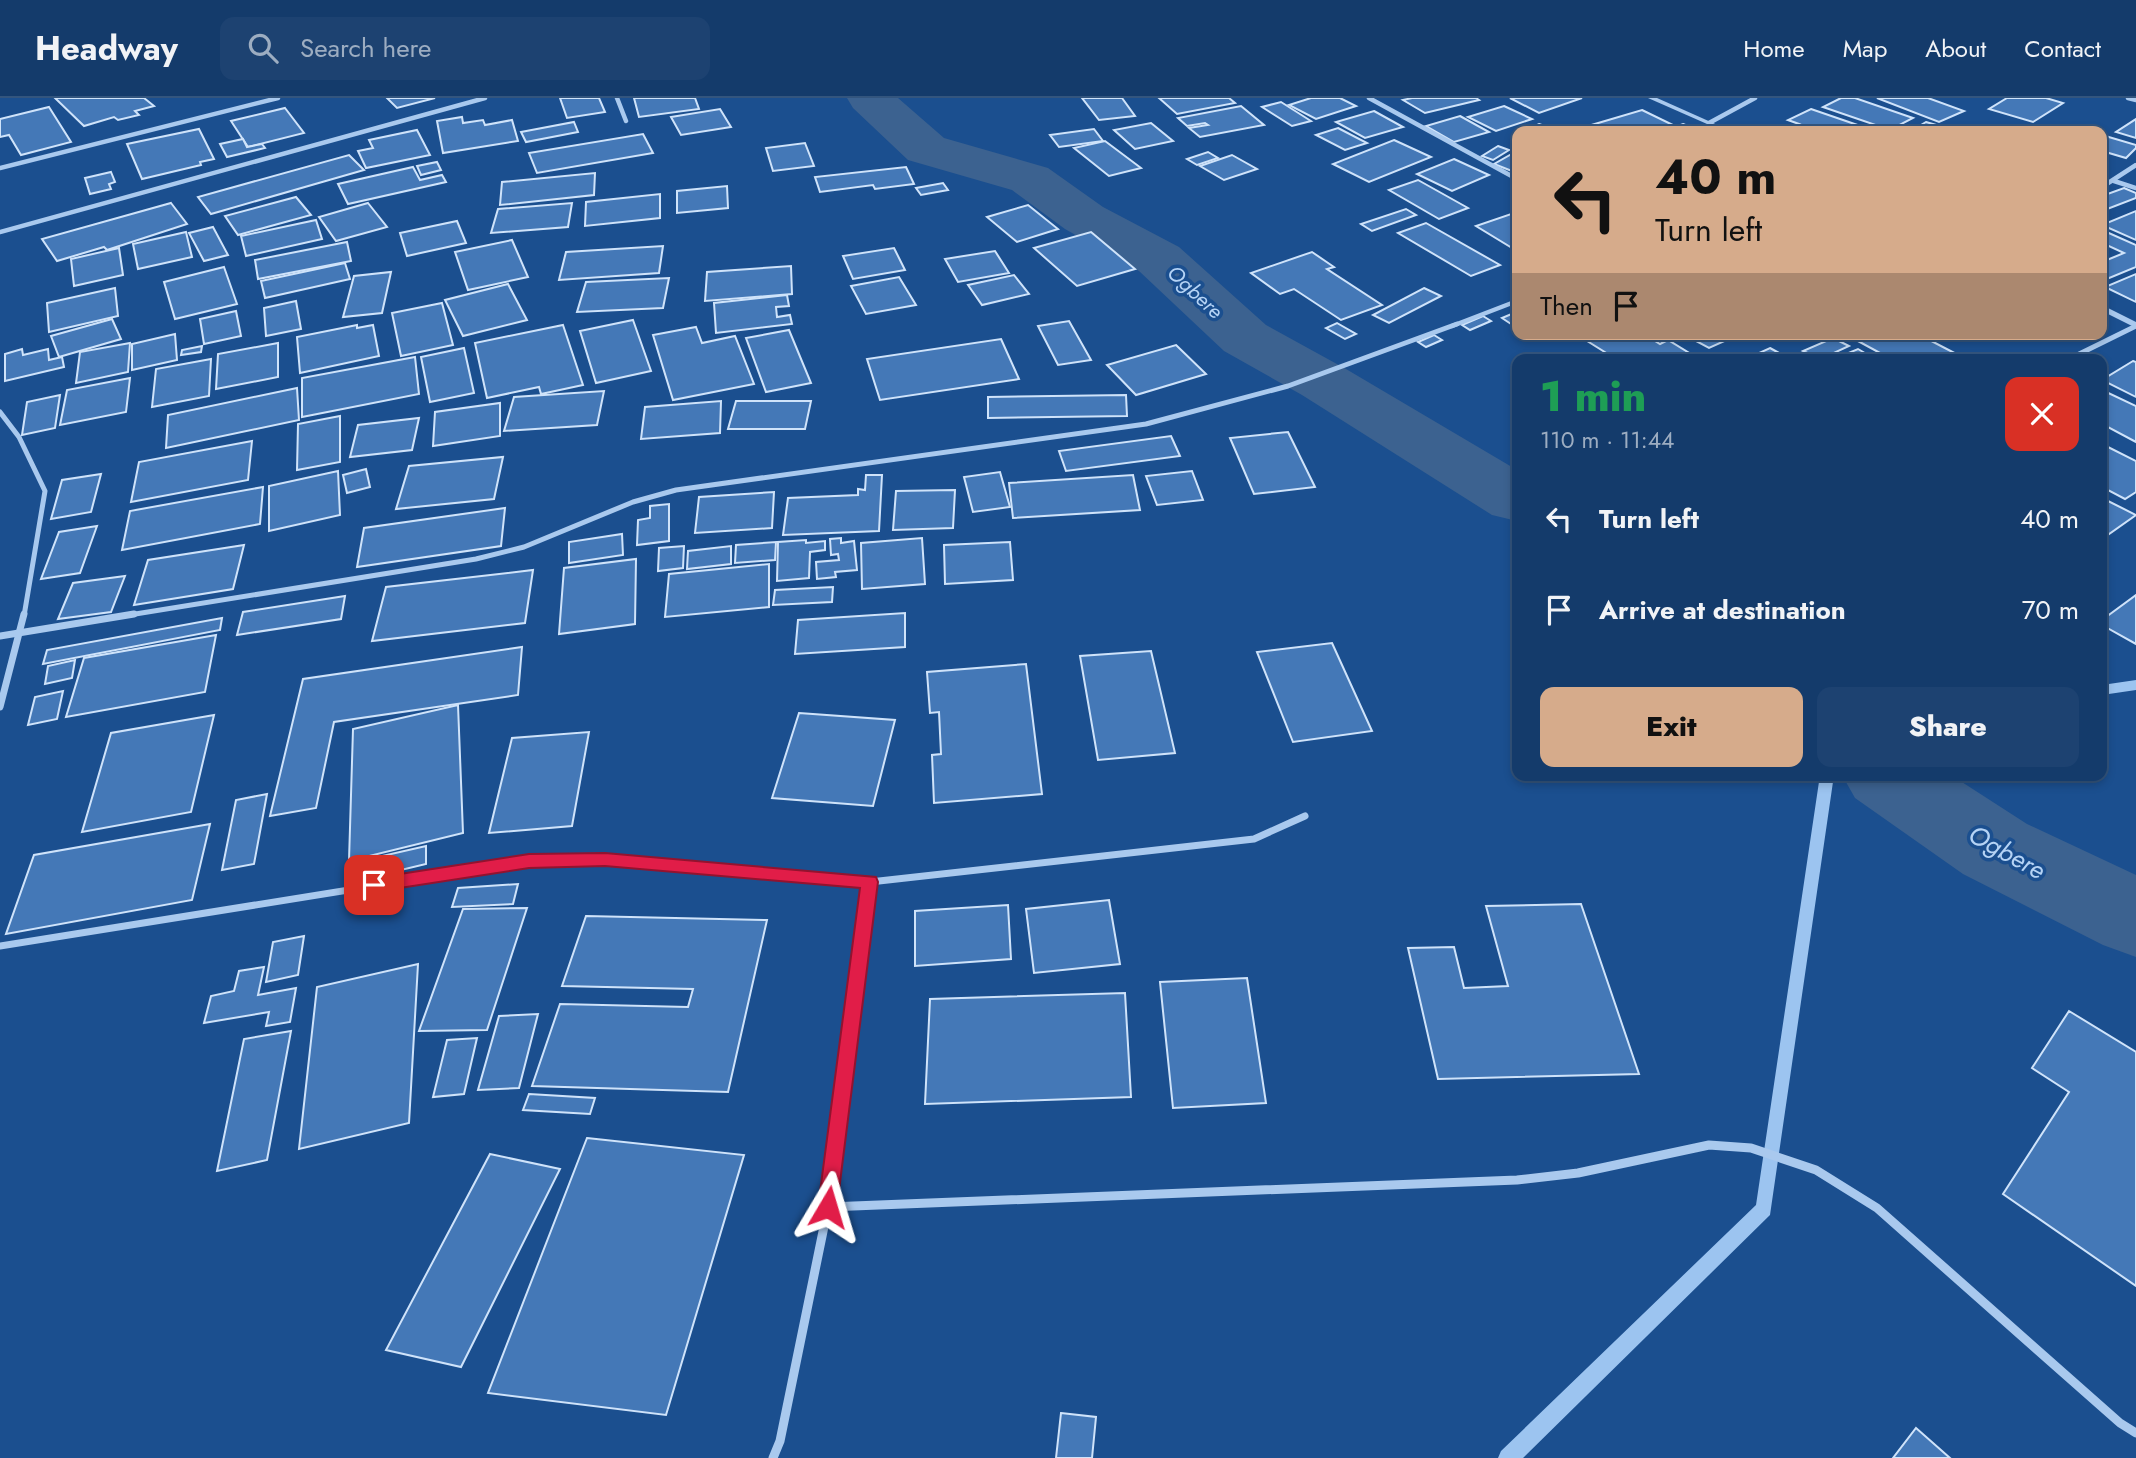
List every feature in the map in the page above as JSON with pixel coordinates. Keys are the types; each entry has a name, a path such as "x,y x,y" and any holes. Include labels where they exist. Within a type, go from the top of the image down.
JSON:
{"street":[{"path":"0,168 278,98"},
{"path":"0,232 469,100 485,98"},
{"path":"617,98 626,121"},
{"path":"1369,98 1512,176"},
{"path":"1651,98 1717,126"},
{"path":"1709,122 1755,98"},
{"path":"2128,98 2136,100"},
{"path":"2107,184 2136,165"},
{"path":"2113,181 2136,188"},
{"path":"0,636 475,559 524,547 633,502 676,490 1146,424 1202,412 1287,388 1512,303"},
{"path":"2107,311 2136,326"},
{"path":"2079,354 2136,326"},
{"path":"0,412 19,437 45,491 21,631 0,707"},
{"path":"0,946 529,861 605,860 870,882 1254,839 1306,816"},
{"path":"773,1458 779,1441 828,1207 870,882"},
{"path":"828,1207 1517,1180 1578,1172 1709,1145 1751,1148 1816,1170 1877,1208 2120,1423 2136,1433"}],"building":[{"path":"55,98 144,98 154,106 135,111 139,115 118,120 114,117 84,126"},
{"path":"387,98 435,98 397,108"},
{"path":"560,98 599,98 605,112 567,118"},
{"path":"634,98 695,98 699,109 639,117"},
{"path":"1082,98 1122,98 1135,116 1099,120"},
{"path":"1159,98 1229,98 1235,103 1177,114"},
{"path":"1311,98 1340,98 1356,106 1316,119 1289,105"},
{"path":"1510,98 1582,98 1539,113"},
{"path":"1841,98 1855,98 1913,118 1898,126 1878,126 1823,107"},
{"path":"1877,98 1928,98 1964,111 1939,122"},
{"path":"2007,98 2046,98 2063,103 2033,122 1989,109"},
{"path":"1403,100 1479,100 1425,113"},
{"path":"1281,102 1311,121 1292,126 1262,107"},
{"path":"1241,106 1264,125 1200,137 1189,128 1208,125 1205,123 1187,126 1178,118"},
{"path":"1504,106 1532,119 1496,131 1468,117"},
{"path":"49,107 71,142 21,155 9,135 0,137 0,119"},
{"path":"285,108 304,133 248,147 231,121"},
{"path":"720,109 731,127 681,135 671,117"},
{"path":"1811,109 1860,126 1795,126 1799,124 1788,120"},
{"path":"1642,110 1675,126 1588,126"},
{"path":"1374,111 1403,127 1365,138 1336,122"},
{"path":"1460,116 1489,132 1454,142 1426,126"},
{"path":"462,117 463,123 483,120 485,125 512,120 518,141 443,153 437,121"},
{"path":"2136,119 2136,138 2116,132"},
{"path":"574,122 578,132 526,142 521,132"},
{"path":"1926,122 1940,126 1919,126"},
{"path":"1151,123 1173,141 1135,149 1114,130"},
{"path":"1338,128 1367,143 1345,150 1316,135"},
{"path":"199,129 214,159 200,162 201,165 142,179 127,144"},
{"path":"1094,129 1103,141 1059,147 1050,135"},
{"path":"417,130 430,155 366,168 358,151 373,148 369,140"},
{"path":"643,134 653,153 537,173 529,153"},
{"path":"2107,136 2136,145 2126,158 2107,152"},
{"path":"243,139 247,147 262,144 265,148 227,157 220,144"},
{"path":"1394,140 1431,157 1369,182 1333,164"},
{"path":"1105,141 1141,168 1109,176 1074,148"},
{"path":"805,143 814,166 773,171 766,148"},
{"path":"1498,146 1509,150 1493,160 1482,156"},
{"path":"1208,152 1218,158 1197,165 1187,159"},
{"path":"1512,154 1512,171 1494,164"},
{"path":"349,155 364,170 211,214 198,197"},
{"path":"1232,155 1257,169 1224,180 1200,166"},
{"path":"1454,159 1489,175 1452,191 1417,174"},
{"path":"437,162 441,170 421,175 417,166"},
{"path":"413,167 420,180 442,175 446,182 348,204 338,184"},
{"path":"906,167 914,184 875,189 873,185 820,192 815,177"},
{"path":"111,172 115,182 109,184 111,189 90,194 85,178"},
{"path":"595,173 594,195 500,205 502,182"},
{"path":"1418,180 1468,208 1439,219 1389,190"},
{"path":"943,183 948,190 921,195 916,188"},
{"path":"727,186 728,208 677,213 677,191"},
{"path":"2124,188 2136,193 2136,198 2107,209 2107,194"},
{"path":"660,194 660,218 585,226 586,202"},
{"path":"296,197 311,215 238,235 225,216"},
{"path":"171,203 187,224 107,250 104,247 57,261 42,239"},
{"path":"368,203 387,227 336,241 319,217"},
{"path":"572,203 568,227 491,233 498,209"},
{"path":"1028,205 1058,229 1017,242 987,217"},
{"path":"1406,209 1416,215 1372,231 1361,224"},
{"path":"2136,211 2136,240 2107,227 2107,223"},
{"path":"1512,214 1512,248 1476,226"},
{"path":"316,220 322,239 246,256 241,236"},
{"path":"457,221 466,243 407,256 400,233"},
{"path":"1426,223 1500,265 1471,276 1398,233"},
{"path":"213,227 228,255 204,261 189,233"},
{"path":"186,232 192,257 138,269 133,244"},
{"path":"1091,232 1135,269 1077,286 1034,248"},
{"path":"2107,232 2136,245 2136,267 2107,279 2107,260 2124,253 2107,247"},
{"path":"512,240 528,277 468,290 455,252"},
{"path":"347,242 351,261 258,279 255,260"},
{"path":"663,246 659,273 559,280 566,252"},
{"path":"119,248 123,275 74,286 71,259"},
{"path":"894,248 905,270 853,279 843,256"},
{"path":"995,251 1009,273 958,282 945,259"},
{"path":"1312,252 1334,267 1327,269 1382,305 1341,320 1294,289 1280,294 1251,273"},
{"path":"345,263 350,279 265,298 261,281"},
{"path":"791,266 792,294 705,301 707,272"},
{"path":"224,267 237,304 175,319 164,282"},
{"path":"391,272 382,313 343,317 354,276"},
{"path":"2136,274 2136,302 2107,288"},
{"path":"1014,275 1029,294 982,305 968,285"},
{"path":"899,277 916,305 866,314 851,286"},
{"path":"669,278 663,308 577,312 586,282"},
{"path":"508,284 527,320 463,336 445,300"},
{"path":"115,288 118,316 49,332 47,303"},
{"path":"1424,288 1441,296 1389,323 1373,315"},
{"path":"787,295 789,306 776,307 777,317 790,315 792,324 716,333 714,303"},
{"path":"296,301 301,329 266,336 264,308"},
{"path":"442,303 453,345 401,356 392,313"},
{"path":"236,311 241,336 204,344 200,319"},
{"path":"1512,314 1512,325 1502,318"},
{"path":"1483,316 1491,321 1470,330 1462,325"},
{"path":"112,319 121,339 59,357 51,336"},
{"path":"633,320 651,371 596,383 580,331"},
{"path":"1069,321 1091,360 1058,365 1038,326"},
{"path":"1337,323 1356,334 1345,339 1326,328"},
{"path":"357,325 357,328 373,325 379,356 300,373 297,337"},
{"path":"563,325 583,385 541,394 539,387 487,398 475,343"},
{"path":"696,327 702,343 735,336 754,384 673,400 653,335"},
{"path":"789,330 811,383 766,392 746,338"},
{"path":"175,334 177,360 132,370 132,344"},
{"path":"1434,335 1442,340 1426,347 1418,342"},
{"path":"1001,339 1019,379 880,400 867,359"},
{"path":"1586,340 1654,340 1660,344 1668,340 1691,354 1608,354"},
{"path":"1694,340 1727,340 1709,348"},
{"path":"1828,340 1837,340 1849,346 1832,354 1810,354 1803,351"},
{"path":"1856,340 1930,340 1956,354 1882,354"},
{"path":"130,343 128,372 76,383 80,352"},
{"path":"278,343 278,377 216,389 218,354"},
{"path":"1176,345 1206,374 1136,395 1107,365"},
{"path":"202,346 201,352 181,355 182,350"},
{"path":"464,348 474,393 430,402 421,357"},
{"path":"1770,348 1781,354 1757,354"},
{"path":"22,349 23,355 48,349 49,360 62,357 64,367 5,381 5,354"},
{"path":"1858,349 1866,354 1846,354"},
{"path":"415,357 419,394 302,417 302,378"},
{"path":"211,359 209,396 152,407 156,369"},
{"path":"2133,361 2136,362 2136,397 2107,382 2107,377"},
{"path":"130,378 126,412 60,425 67,390"},
{"path":"297,388 299,420 166,448 168,415"},
{"path":"604,391 597,425 504,431 514,397"},
{"path":"2107,392 2136,406 2136,442 2107,427"},
{"path":"60,395 55,428 22,435 27,402"},
{"path":"1126,395 1127,416 988,418 988,397"},
{"path":"721,401 720,433 641,439 645,407"},
{"path":"736,401 811,401 805,429 728,429"},
{"path":"500,403 500,436 433,446 435,412"},
{"path":"340,416 340,462 297,470 298,424"},
{"path":"419,418 412,450 350,457 358,425"},
{"path":"1288,432 1315,487 1254,494 1230,438"},
{"path":"1171,436 1180,456 1066,471 1059,451"},
{"path":"252,441 248,480 131,502 139,462"},
{"path":"2107,446 2136,461 2136,492 2125,499 2107,490"},
{"path":"503,457 494,499 396,509 409,466"},
{"path":"366,469 370,487 347,493 343,475"},
{"path":"338,471 340,515 269,531 269,486"},
{"path":"1192,471 1203,500 1157,505 1146,476"},
{"path":"1000,472 1010,507 973,512 964,477"},
{"path":"101,474 91,512 51,519 62,480"},
{"path":"866,475 882,475 879,531 783,535 788,498 858,495 858,489 865,490"},
{"path":"1133,475 1140,510 1013,518 1009,483"},
{"path":"263,487 260,524 122,550 130,511"},
{"path":"955,490 953,528 893,530 896,491"},
{"path":"774,492 772,528 695,533 699,497"},
{"path":"2107,500 2136,515 2107,535"},
{"path":"669,504 669,541 637,545 638,520 650,518 650,506"},
{"path":"505,508 501,546 357,567 364,528"},
{"path":"97,526 80,573 41,579 59,532"},
{"path":"622,534 623,555 569,563 569,542"},
{"path":"841,538 841,543 854,541 857,570 835,572 836,577 817,579 816,562 839,560 838,554 831,555 830,539"},
{"path":"922,538 925,584 862,589 861,543"},
{"path":"806,540 806,543 825,541 825,550 810,552 809,578 777,581 778,542"},
{"path":"776,542 775,560 735,563 736,545"},
{"path":"1010,542 1013,580 945,584 944,545"},
{"path":"244,545 233,589 134,605 148,560"},
{"path":"684,546 683,568 658,571 659,548"},
{"path":"731,546 731,564 687,569 688,551"},
{"path":"636,559 635,624 559,634 564,568"},
{"path":"769,564 769,607 665,617 669,574"},
{"path":"533,570 525,623 372,641 386,587"},
{"path":"125,576 111,612 58,619 73,583"},
{"path":"833,587 832,602 773,605 775,590"},
{"path":"2136,595 2136,644 2107,628 2107,616"},
{"path":"345,596 341,619 237,635 243,612"},
{"path":"905,613 905,647 795,654 798,620"},
{"path":"222,618 220,630 43,664 47,650"},
{"path":"216,635 205,692 66,717 84,658"},
{"path":"1332,643 1372,731 1293,742 1257,652"},
{"path":"522,647 518,695 334,722 316,808 270,816 303,679"},
{"path":"1151,651 1175,753 1098,760 1080,656"},
{"path":"75,660 72,678 45,684 48,666"},
{"path":"1026,664 1042,794 934,803 932,755 941,754 939,712 930,713 927,672"},
{"path":"63,691 57,719 28,725 35,697"},
{"path":"458,705 463,833 349,861 353,729"},
{"path":"799,713 895,720 873,806 772,798"},
{"path":"214,715 191,812 82,832 111,733"},
{"path":"589,732 572,826 489,833 512,738"},
{"path":"267,794 254,864 222,870 236,800"},
{"path":"210,824 192,900 6,934 34,855"},
{"path":"426,846 426,864 355,881 356,862"},
{"path":"518,884 513,904 452,907 458,888"},
{"path":"1109,900 1120,964 1034,973 1026,909"},
{"path":"1581,904 1639,1074 1438,1079 1408,948 1454,947 1464,988 1508,986 1486,906"},
{"path":"1008,905 1011,959 915,966 915,911"},
{"path":"527,908 487,1030 419,1031 463,909"},
{"path":"586,916 767,920 728,1092 532,1086 560,1004 688,1007 693,989 562,986"},
{"path":"304,936 298,975 266,982 273,942"},
{"path":"418,964 409,1123 299,1149 317,987"},
{"path":"264,967 258,995 296,988 290,1022 266,1026 269,1012 204,1023 211,996 234,991 239,971"},
{"path":"1247,978 1266,1103 1173,1108 1160,982"},
{"path":"1125,993 1131,1097 925,1104 930,999"},
{"path":"2069,1011 2136,1052 2136,1286 2003,1194 2069,1092 2032,1068"},
{"path":"538,1014 519,1088 478,1090 499,1016"},
{"path":"291,1031 267,1160 217,1171 244,1039"},
{"path":"477,1038 464,1094 433,1097 447,1040"},
{"path":"529,1094 595,1098 590,1114 523,1110"},
{"path":"587,1138 744,1155 666,1415 488,1393"},
{"path":"490,1154 560,1169 461,1367 386,1350"},
{"path":"1061,1413 1096,1417 1092,1458 1056,1458"},
{"path":"1916,1428 1950,1458 1893,1458"}],"waterway":[{"name":"Ogbere","path":"870,98 926,149 1030,179 1084,218 1159,259 1245,338 1324,382 1512,497"},
{"path":"2107,689 2136,685"},
{"path":"1508,1458 1764,1209 1826,781"},
{"name":"Ogbere","path":"1894,781 1995,849 2136,918"}],"route":[{"path":"374,885 529,861 605,860 870,882 828,1207"}]}
